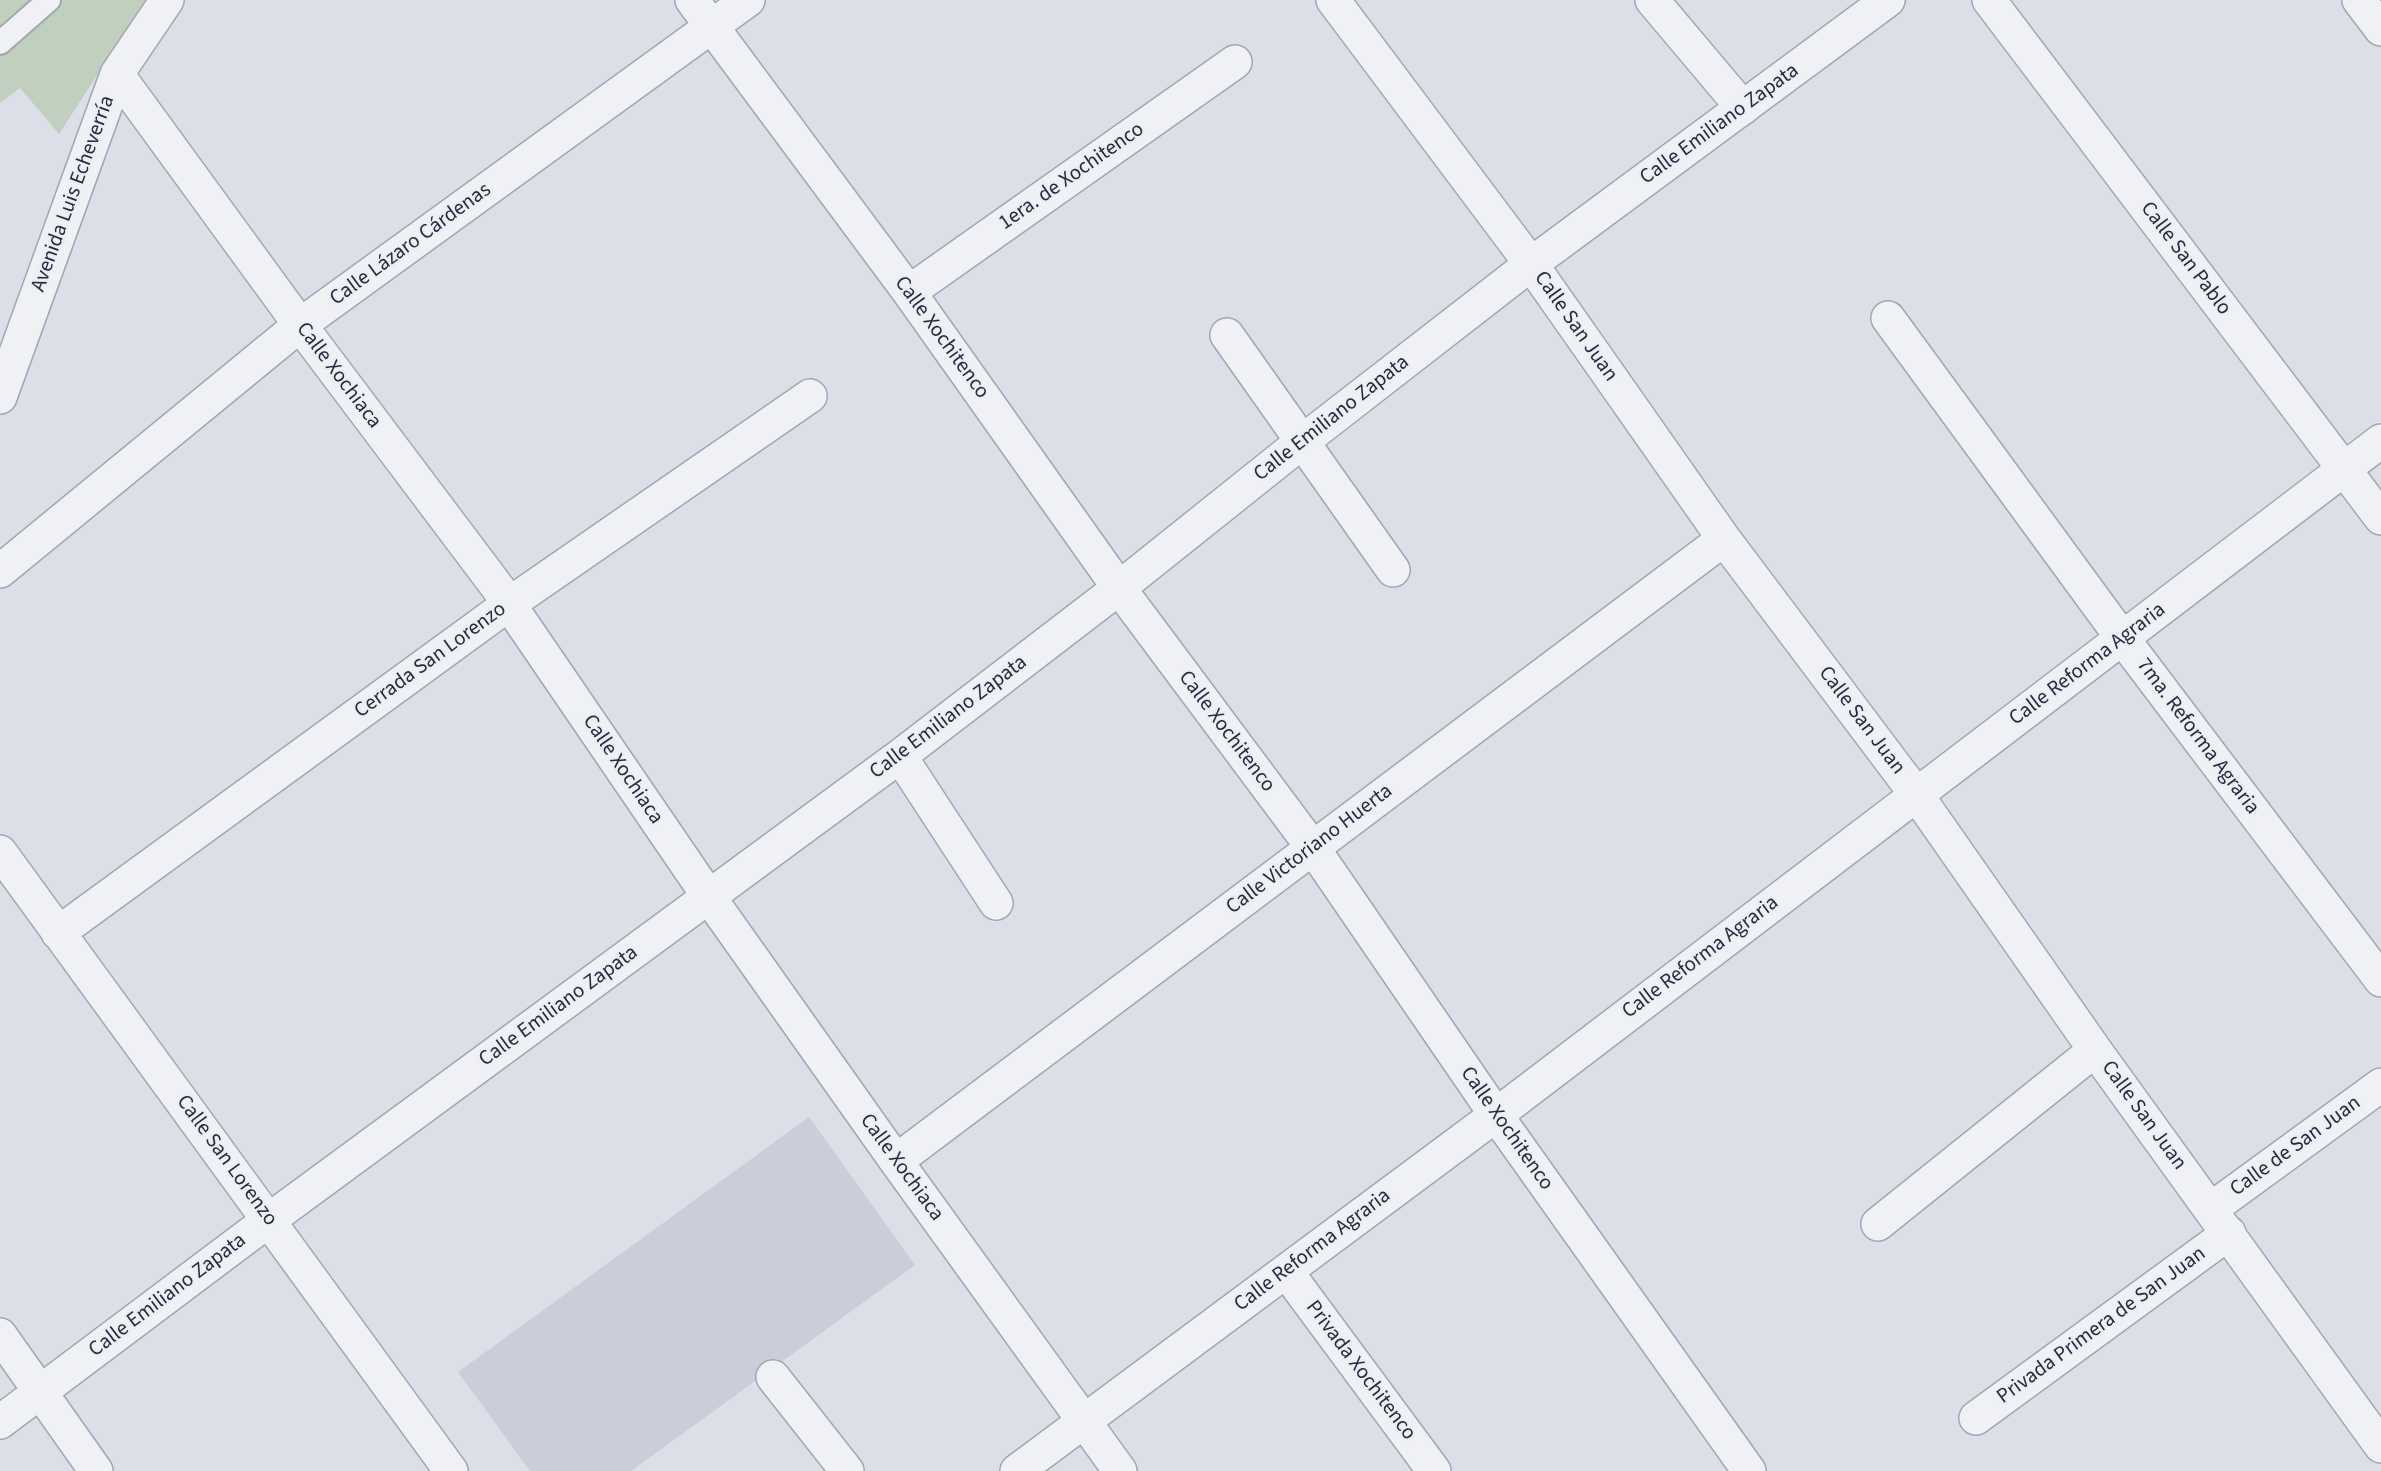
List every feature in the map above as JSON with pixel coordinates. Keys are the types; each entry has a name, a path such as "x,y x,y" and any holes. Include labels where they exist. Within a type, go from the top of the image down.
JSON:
{"street":[{"name":"Avenida Luis Echeverría","path":"0,397 117,74 167,0"},
{"name":"Calle Xochitenco","path":"692,0 909,292 1119,588 1313,848 1496,1115 1749,1471"},
{"name":"Calle Lázaro Cárdenas","path":"0,571 300,325 748,0"},
{"name":"Calle San Juan","path":"1334,0 1531,264 1724,539 1916,794 2096,1050 2381,1446"},
{"path":"1652,0 1743,108"},
{"name":"Calle Emiliano Zapata","path":"0,1422 269,1220 900,756 1119,588 1303,441 1531,264 1888,0"},
{"name":"Calle San Pablo","path":"1989,0 2381,518"},
{"path":"2359,0 2381,29"},
{"name":"1era. de Xochitenco","path":"909,292 1235,62"},
{"name":"Calle Xochiaca","path":"117,74 300,325 509,604 709,897 1120,1471"},
{"name":"7ma. Reforma Agraria","path":"1888,318 2123,639 2381,980"},
{"path":"1227,335 1303,441 1318,467 1393,570"},
{"name":"Cerrada San Lorenzo","path":"58,933 509,604 810,396"},
{"name":"Calle Reforma Agraria","path":"1017,1471 1496,1115 2381,441"},
{"name":"Calle Victoriano Huerta","path":"896,1161 1724,539"},
{"path":"900,756 996,903"},
{"name":"Calle San Lorenzo","path":"0,852 451,1471"},
{"path":"1878,1224 2096,1050"},
{"name":"Calle de San Juan","path":"2220,1221 2381,1085"},
{"name":"Privada Primera de San Juan","path":"1976,1418 2220,1221"},
{"name":"Privada Xochitenco","path":"1286,1271 1434,1471"},
{"path":"0,1335 96,1471"},
{"path":"773,1377 847,1471"}],"lane":[{"path":"0,43 49,0"}],"shaded area":[{"path":"809,1117 915,1265 631,1471 530,1471 458,1372"}],"green space":[{"path":"0,0 146,0 59,134 20,88 0,103"}]}
